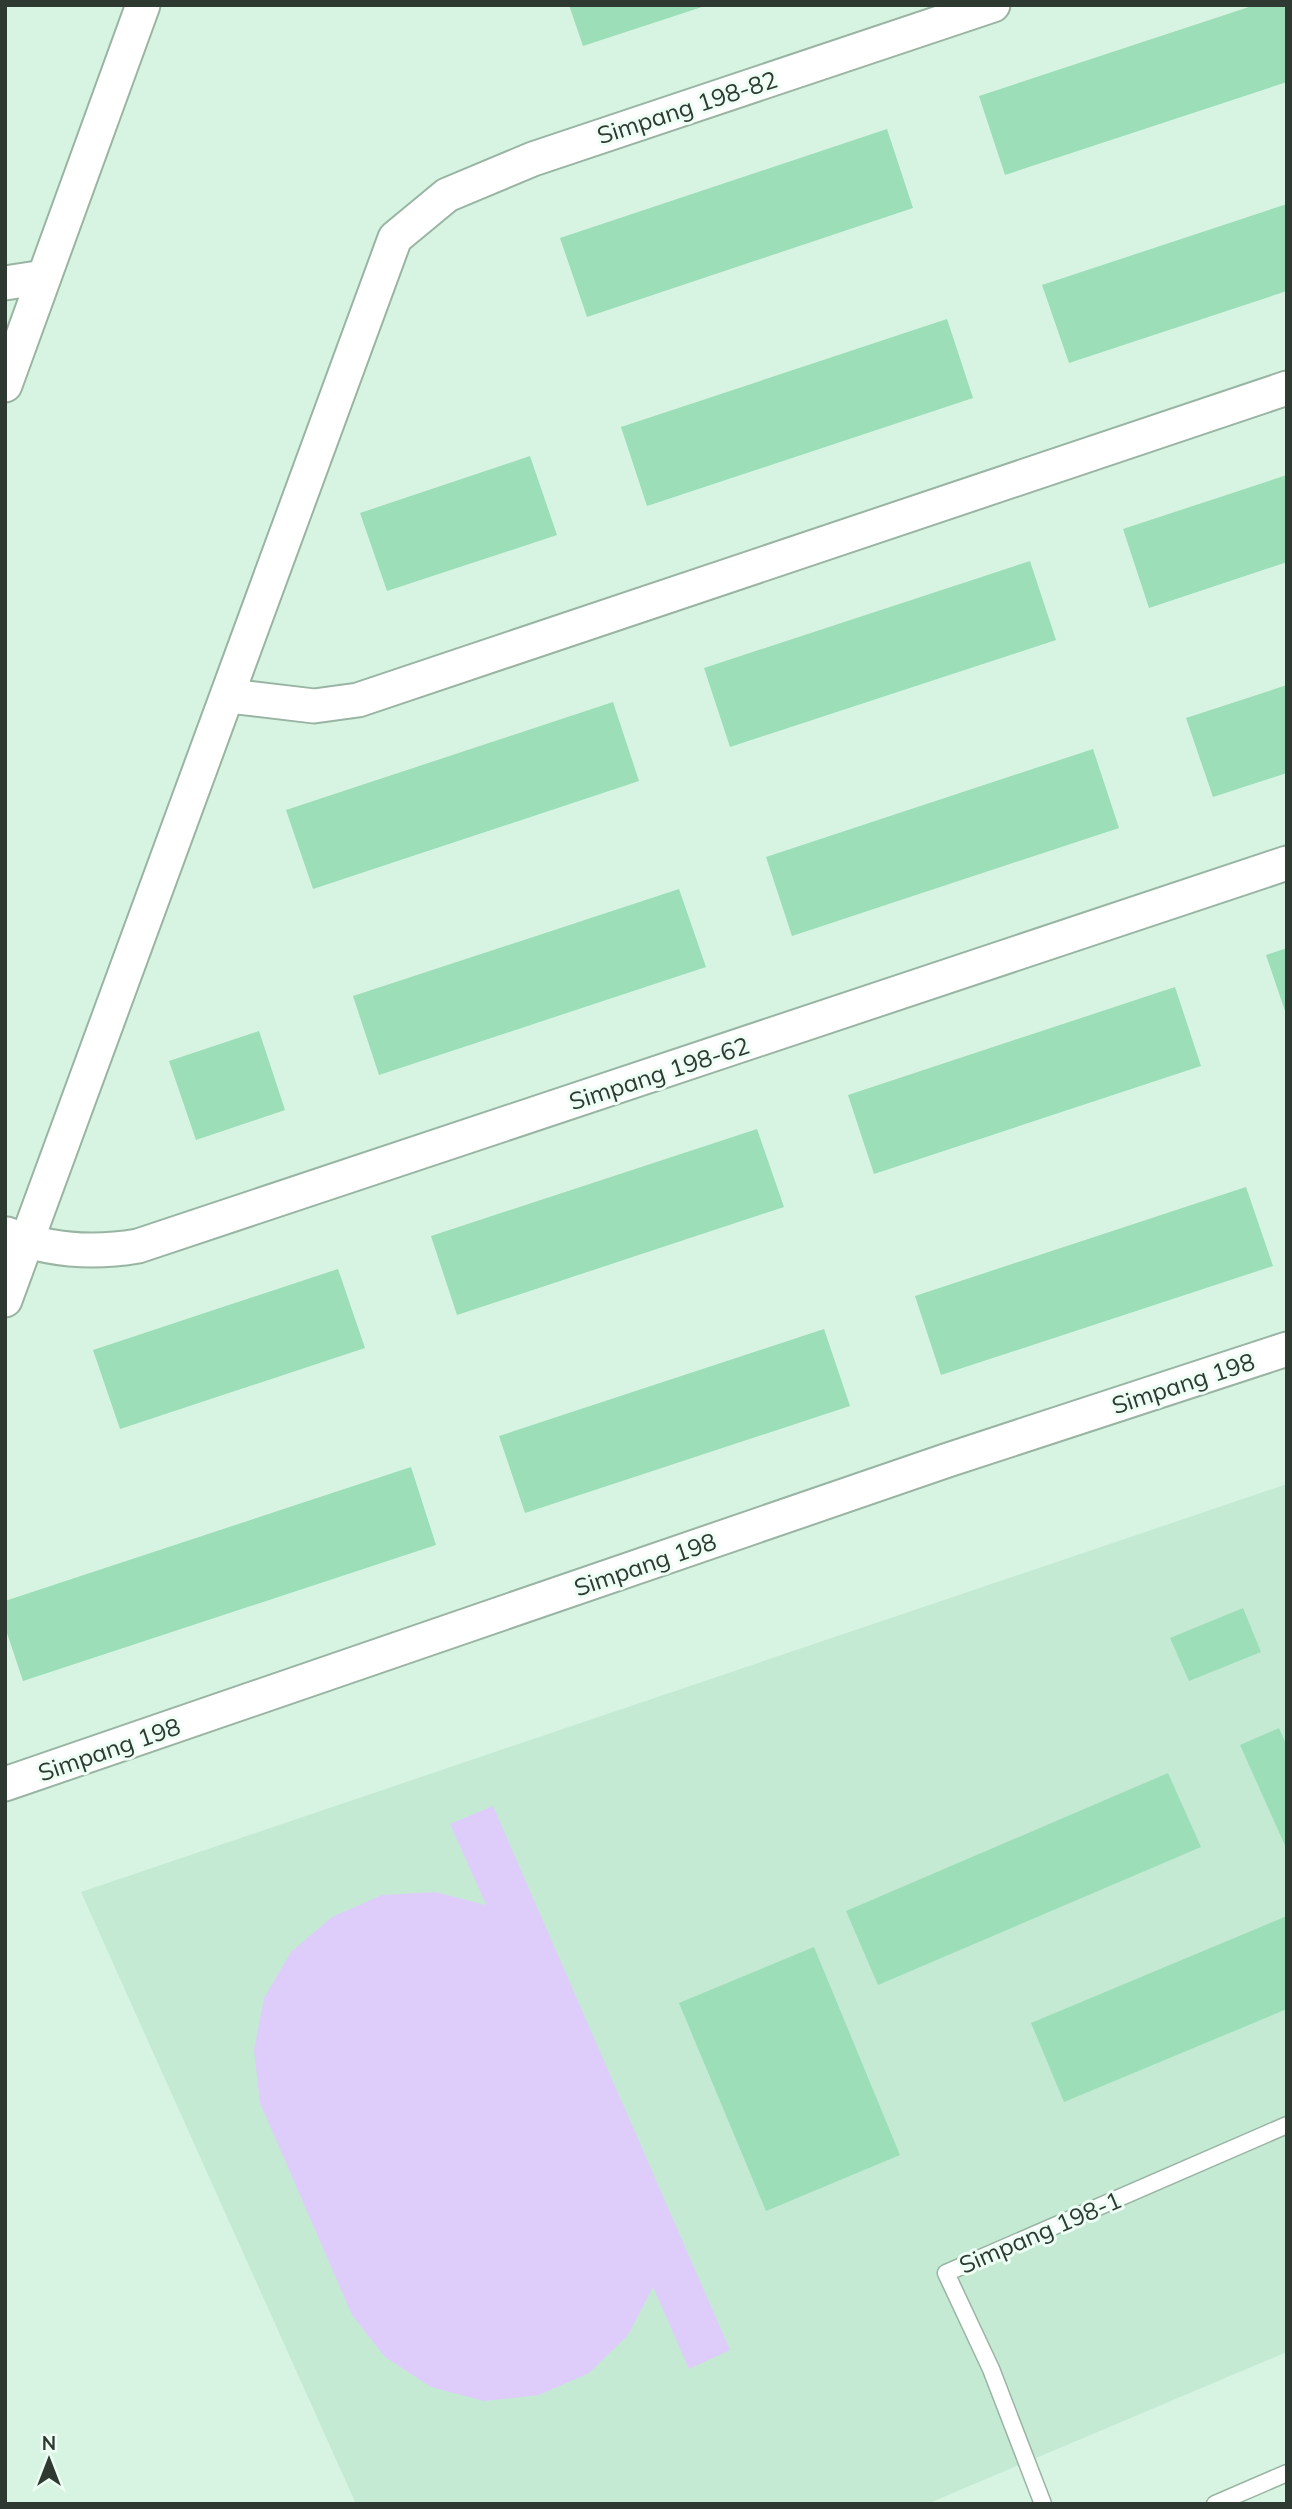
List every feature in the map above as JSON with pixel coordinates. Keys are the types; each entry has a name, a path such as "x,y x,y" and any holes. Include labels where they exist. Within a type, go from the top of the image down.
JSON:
{"street":[{"path":"5,385 143,5"},
{"name":"Simpang 198-82","path":"229,696 395,238 447,195 533,159 993,5"},
{"path":"5,283 44,276"},
{"path":"5,1300 16,1237 229,696 314,706 358,700 1287,388"},
{"name":"Simpang 198-62","path":"16,1237 66,1250 107,1252 138,1246 1287,863"},
{"name":"Simpang 198","path":"5,1784 948,1460 1287,1349"}],"lane":[{"name":"Simpang 198-1","path":"1043,2504 991,2369 946,2273 1287,2125"},
{"path":"1214,2504 1287,2473"}],"shaded area":[{"path":"1287,1484 1287,2352 927,2504 356,2504 81,1892"},
{"path":"493,1806 730,2350 689,2369 653,2287 628,2335 589,2373 539,2395 484,2401 431,2387 385,2357 352,2315 260,2103 254,2050 264,1998 291,1952 332,1917 382,1895 435,1892 486,1905 450,1824"}],"building":[{"path":"569,5 705,5 705,6 583,46"},
{"path":"1255,5 1287,5 1287,82 1005,175 979,96"},
{"path":"887,129 913,208 587,317 560,238"},
{"path":"1287,204 1287,291 1069,363 1042,285"},
{"path":"947,319 973,398 647,506 621,427"},
{"path":"530,456 557,535 387,591 360,513"},
{"path":"1287,475 1287,562 1149,608 1123,529"},
{"path":"1030,561 1056,640 730,747 704,668"},
{"path":"1287,685 1287,773 1213,797 1186,718"},
{"path":"613,702 639,781 313,889 286,810"},
{"path":"1093,749 1119,828 792,936 766,857"},
{"path":"679,889 706,967 379,1075 353,996"},
{"path":"1287,948 1287,1014 1286,1014 1266,955"},
{"path":"1175,987 1201,1066 874,1174 848,1095"},
{"path":"259,1031 285,1110 196,1140 169,1061"},
{"path":"757,1129 784,1207 457,1315 431,1236"},
{"path":"1246,1187 1273,1266 941,1375 915,1296"},
{"path":"338,1269 365,1348 120,1429 93,1350"},
{"path":"824,1329 850,1406 525,1513 499,1436"},
{"path":"411,1467 436,1545 23,1681 5,1627 5,1601"},
{"path":"1243,1608 1261,1652 1189,1681 1170,1638"},
{"path":"1279,1728 1287,1746 1287,1850 1240,1745"},
{"path":"1168,1773 1201,1847 878,1985 846,1911"},
{"path":"1287,1916 1287,2009 1064,2102 1031,2023"},
{"path":"814,1947 900,2155 766,2211 679,2003"}]}
